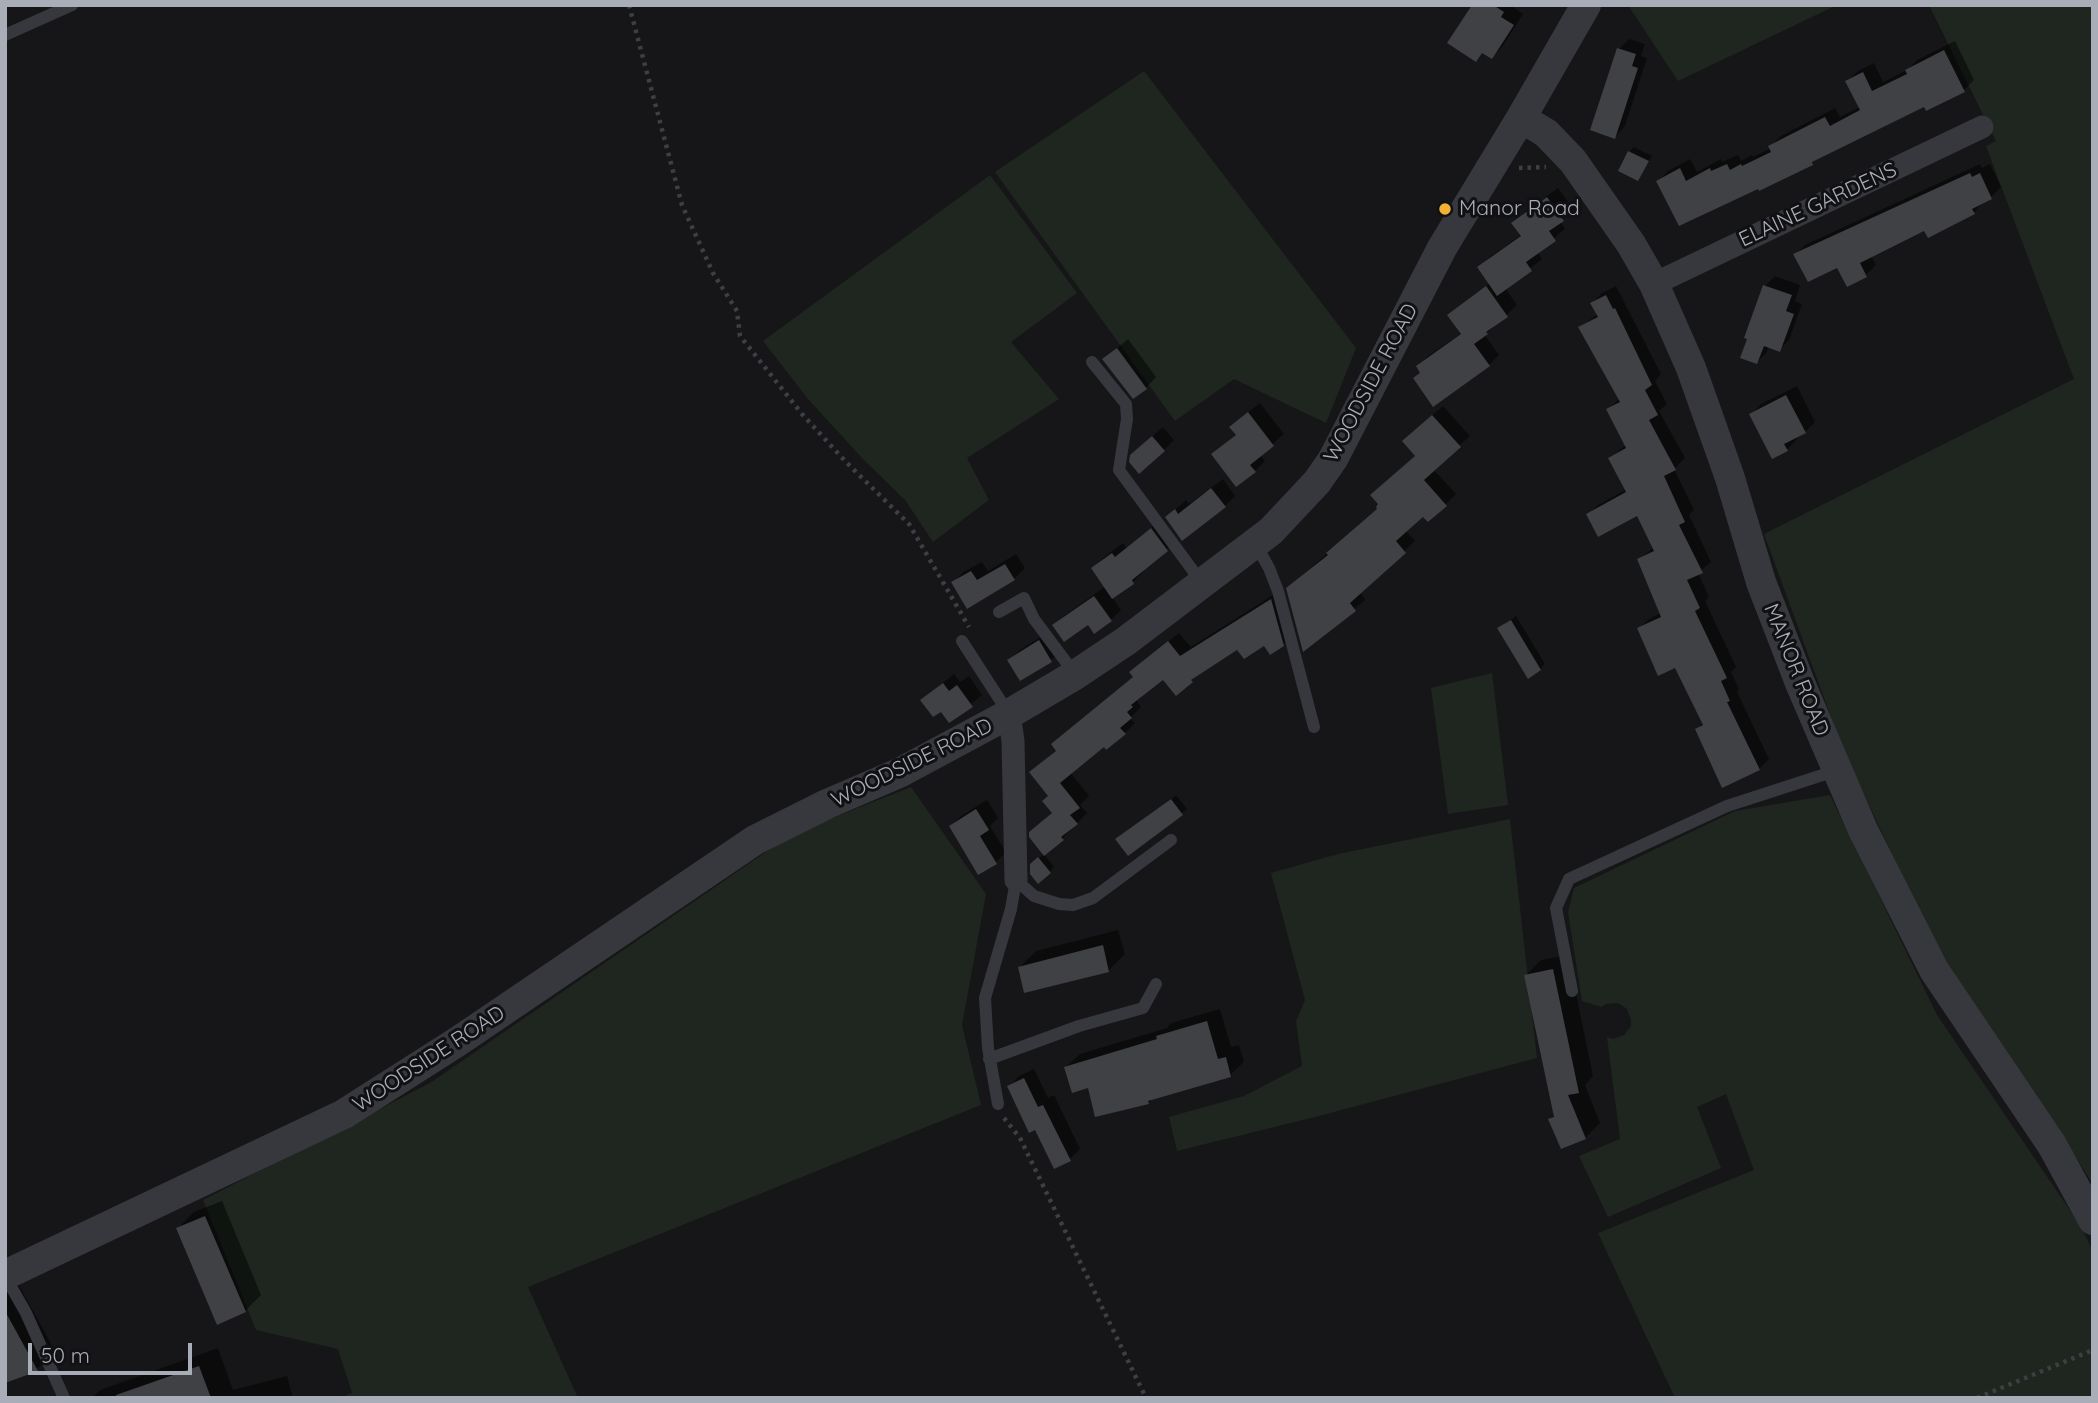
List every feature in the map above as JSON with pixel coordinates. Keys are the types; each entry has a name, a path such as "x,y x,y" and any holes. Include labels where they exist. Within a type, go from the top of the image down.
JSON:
{"street":[{"name":"WOODSIDE ROAD","path":"5,1275 344,1114 457,1042 755,840 827,804 899,773 1075,675 1126,641 1255,543 1317,482 1333,459 1442,248 1586,5"},
{"name":"MANOR ROAD","path":"1521,118 1546,134 1573,161 1619,226 1654,284 1691,368 1730,478 1766,595 1800,683 1863,830 1934,970 2052,1145 2093,1220"},
{"name":"ELAINE GARDENS","path":"1654,284 1982,127"},
{"path":"1009,714 1013,741 1016,880"}],"lane":[{"path":"5,35 72,5"},
{"path":"1092,362 1126,404 1127,419 1119,470 1202,583"},
{"path":"1255,543 1278,590 1314,727"},
{"path":"999,612 1024,598 1034,618 1075,675"},
{"path":"962,641 1009,714"},
{"path":"1572,991 1556,908 1569,880 1727,806 1838,770"},
{"path":"1016,880 1034,896 1059,904 1073,905 1093,898 1171,840"},
{"path":"998,1104 989,1059 985,999 1011,909 1016,880"},
{"path":"989,1059 1143,1007 1156,984"},
{"path":"5,1275 26,1313 64,1398"}],"path":[{"path":"629,5 681,205 712,273 737,311 740,336 802,414 909,524 970,628"},
{"path":"1482,181 1521,168 1550,167"},
{"path":"998,1104 1002,1115 1020,1138 1146,1398"},
{"path":"1977,1398 2093,1350"}],"shaded area":[{"path":"1628,5 1837,5 1678,81"},
{"path":"1929,5 2093,5 2093,1184 1932,940 1842,747 1764,534 2074,379 1986,146 1996,141"},
{"path":"1144,71 1356,348 1326,423 1234,379 1175,421 995,172"},
{"path":"990,175 1077,293 1011,342 1059,399 967,458 989,500 933,542 905,500 808,399 763,341"},
{"path":"1492,673 1508,805 1448,814 1431,688"},
{"path":"911,787 986,894 962,1025 981,1105 528,1287 578,1398 340,1398 352,1393 338,1349 256,1330 203,1200 430,1083 792,834"},
{"path":"1830,795 1937,1015 2082,1228 2093,1252 2093,1398 1675,1398 1598,1233 1754,1170 1726,1094 1697,1107 1721,1168 1608,1217 1579,1156 1620,1139 1607,1037 1613,1039 1624,1035 1631,1026 1631,1020 1627,1009 1618,1003 1601,1007 1582,1001 1568,912 1574,888 1735,811"},
{"path":"1510,819 1537,1058 1177,1151 1169,1117 1244,1096 1302,1066 1296,1021 1305,1000 1271,873 1338,854"}],"building":[{"path":"1472,5 1493,5 1504,12 1501,17 1514,25 1492,59 1482,53 1476,62 1447,43"},
{"path":"1617,48 1636,54 1632,66 1638,68 1615,139 1590,130"},
{"path":"1944,50 1965,92 1926,111 1924,107 1812,162 1813,165 1679,226 1656,181 1680,168 1686,181 1710,168 1711,171 1727,164 1730,170 1771,152 1768,146 1825,117 1830,126 1860,110 1845,81 1863,72 1872,91 1907,74 1905,70"},
{"path":"1628,151 1649,161 1638,181 1618,171"},
{"path":"1970,173 1972,177 1980,173 1992,199 1972,209 1975,214 1928,238 1924,231 1860,263 1867,277 1847,287 1837,268 1808,282 1793,254"},
{"path":"1547,197 1564,221 1549,231 1556,241 1526,262 1532,271 1497,296 1477,267 1521,236 1511,223"},
{"path":"1763,285 1792,295 1786,311 1794,314 1780,352 1764,346 1757,364 1740,358 1747,339 1744,338"},
{"path":"1486,286 1508,317 1474,344 1490,366 1433,407 1413,378 1420,373 1416,366 1461,334 1447,315"},
{"path":"1606,295 1652,385 1645,390 1658,415 1649,420 1676,470 1664,476 1685,522 1679,525 1703,573 1687,580 1700,608 1695,611 1727,678 1721,681 1730,701 1727,702 1760,770 1722,788 1695,729 1703,725 1675,668 1658,676 1637,628 1661,617 1637,559 1654,551 1637,516 1598,537 1586,514 1626,492 1608,458 1626,448 1606,409 1620,402 1578,327 1598,317 1590,303"},
{"path":"1117,348 1147,389 1133,399 1102,359"},
{"path":"1786,395 1806,433 1784,444 1788,451 1772,459 1749,414"},
{"path":"1248,412 1274,446 1250,465 1256,472 1236,487 1211,454 1236,435 1229,427"},
{"path":"1432,415 1461,447 1424,480 1447,506 1428,522 1423,517 1396,541 1406,553 1350,603 1356,611 1303,652 1286,588 1328,555 1326,553 1377,509 1378,504 1370,495 1415,456 1402,441"},
{"path":"1152,436 1165,451 1139,474 1129,462 1130,455"},
{"path":"1211,488 1226,507 1182,541 1165,517 1175,509 1178,514"},
{"path":"1151,528 1168,551 1132,580 1134,584 1112,599 1091,568 1112,553 1115,557"},
{"path":"1005,564 1015,580 967,609 951,582 971,571 977,580"},
{"path":"1094,596 1112,621 1094,634 1088,625 1064,642 1052,625"},
{"path":"1271,599 1284,646 1270,655 1264,646 1244,659 1237,650 1191,680 1193,682 1176,696 1163,680 1131,705 1133,707 1127,712 1132,718 1120,728 1126,734 1106,750 1104,747 1060,783 1080,808 1070,815 1078,824 1061,837 1064,840 1044,856 1029,837 1029,832 1052,813 1042,801 1048,796 1029,772 1056,751 1051,744 1133,677 1129,672 1168,641 1180,656"},
{"path":"1511,620 1541,670 1528,679 1497,628"},
{"path":"1039,640 1052,662 1020,681 1007,660"},
{"path":"943,683 949,691 957,685 973,707 949,723 941,712 933,717 920,700"},
{"path":"1171,799 1183,815 1128,856 1115,839"},
{"path":"976,809 989,830 980,836 997,864 978,875 949,826"},
{"path":"1038,857 1051,873 1038,884 1030,874 1030,864"},
{"path":"1103,945 1109,972 1024,993 1018,967"},
{"path":"1553,969 1579,1093 1568,1095 1586,1139 1561,1149 1548,1119 1554,1117 1524,975"},
{"path":"1207,1021 1218,1059 1226,1057 1231,1077 1148,1101 1149,1104 1095,1117 1088,1088 1072,1093 1064,1067"},
{"path":"1024,1078 1038,1107 1043,1105 1071,1161 1054,1169 1035,1130 1029,1133 1007,1086"},
{"path":"205,1216 246,1312 217,1325 176,1228"},
{"path":"5,1311 38,1371 5,1383"},
{"path":"199,1366 211,1398 116,1398 116,1395"}],"place":[{"name":"Manor Road","path":"1445,209"}]}
